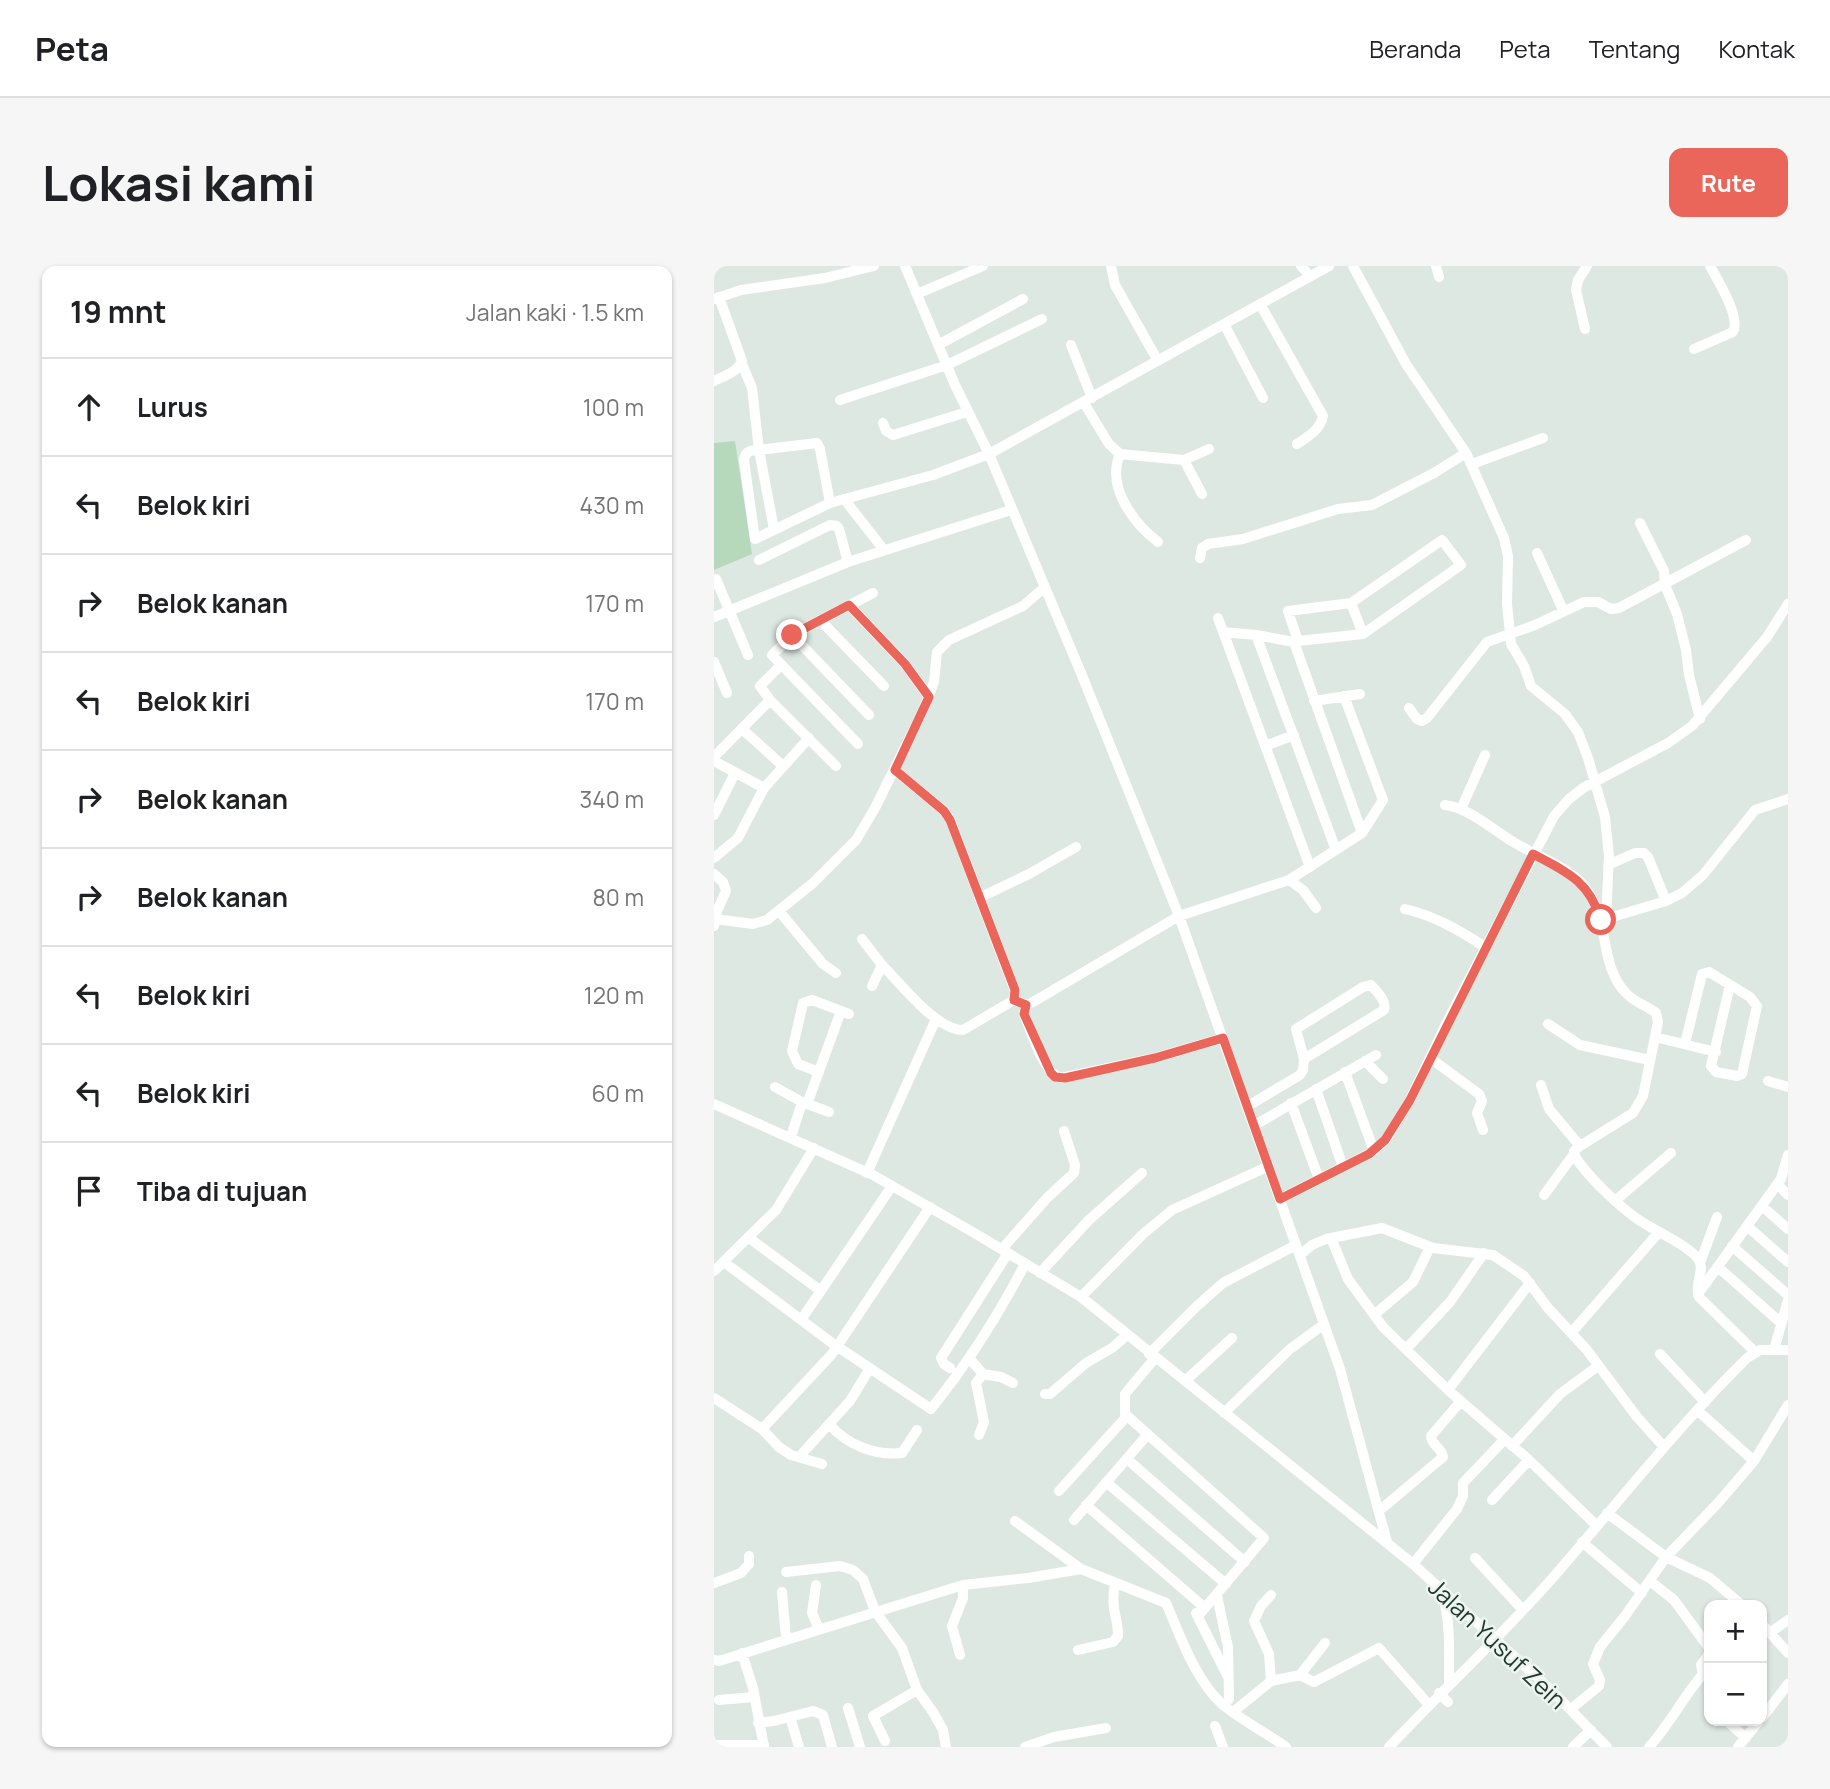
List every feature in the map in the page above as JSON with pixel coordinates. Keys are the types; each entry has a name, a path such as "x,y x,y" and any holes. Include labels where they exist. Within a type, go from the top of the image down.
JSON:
{"street":[{"path":"774,529 759,450 752,388 717,298 741,290 814,280 874,266"},
{"path":"905,266 967,412 989,454 1119,764 1179,916 1340,1369 1387,1542"},
{"path":"917,293 983,266"},
{"path":"1111,266 1115,285 1158,361"},
{"path":"1301,266 1310,276"},
{"path":"830,503 817,443 749,452 744,460 755,539 830,503 933,475 989,454 1329,266"},
{"path":"1353,266 1406,364 1466,453 1507,548 1511,644 1524,666 1531,686 1565,713 1572,722 1588,758 1605,817 1608,865 1603,920 1605,949 1614,975 1625,992 1657,1015 1643,1096 1638,1107 1577,1150 1544,1195"},
{"path":"1585,329 1576,290 1578,280 1587,266"},
{"path":"1693,349 1733,332 1736,326 1710,266"},
{"path":"938,345 1023,299"},
{"path":"1260,304 1321,411 1321,425 1297,444"},
{"path":"839,400 947,365 1042,319"},
{"path":"1224,324 1263,398"},
{"path":"1071,345 1088,400 1109,444 1120,454 1184,460 1209,449"},
{"path":"714,381 733,372 741,364"},
{"path":"883,424 886,431 893,435 967,412"},
{"path":"1472,464 1544,438"},
{"path":"1200,558 1200,551 1208,544 1242,539 1338,509 1371,505 1434,473 1466,453"},
{"path":"1120,454 1116,470 1127,508 1142,530 1158,542"},
{"path":"1184,460 1202,494"},
{"path":"844,499 884,550"},
{"path":"714,617 848,562 1011,510"},
{"path":"1640,523 1661,564 1686,650 1700,719"},
{"path":"759,560 830,525 839,529 848,562"},
{"path":"1223,632 1296,641 1363,634 1461,565 1442,540 1350,603 1288,611 1296,641 1314,701 1362,833"},
{"path":"1409,708 1417,719 1422,721 1427,718 1487,642 1590,601 1614,609 1665,585 1746,540"},
{"path":"1537,552 1563,610"},
{"path":"716,579 748,655"},
{"path":"714,874 723,883 726,891 715,922 753,924 767,920 813,883 856,840 895,770 929,697 934,682 937,652 943,644 1023,606 1045,587"},
{"path":"859,744 780,666 772,653 792,635 873,593"},
{"path":"1350,603 1363,634"},
{"path":"1280,1199 1374,1151 1385,1140 1399,1120 1485,947 1560,807 1595,781 1668,743 1700,719 1767,637 1788,604"},
{"path":"849,605 905,664 929,697"},
{"path":"1218,618 1310,867"},
{"path":"820,620 884,686"},
{"path":"792,635 869,715"},
{"path":"1256,635 1336,850"},
{"path":"714,662 727,693"},
{"path":"780,666 760,686 770,700 836,766"},
{"path":"1314,701 1360,694"},
{"path":"1223,1038 1155,1058 1061,1078 1055,1077 1046,1067 1024,1014 1026,1005 1179,916 1289,880 1362,833 1382,800 1345,696"},
{"path":"764,788 714,759 770,700"},
{"path":"742,729 783,766"},
{"path":"1265,746 1294,736"},
{"path":"714,858 738,838 764,788 808,737"},
{"path":"1461,809 1485,755"},
{"path":"895,770 948,816 1015,990 1014,1000"},
{"path":"714,815 735,772"},
{"path":"1603,920 1666,901 1682,893 1703,876 1755,810 1788,799"},
{"path":"1445,805 1461,809 1580,881 1589,892 1603,920"},
{"path":"979,898 1076,847"},
{"path":"1608,865 1634,853 1644,853 1666,901"},
{"path":"1289,880 1303,890 1316,908"},
{"path":"1405,909 1425,913 1443,921 1485,947"},
{"path":"779,911 823,964 836,973"},
{"path":"862,939 882,965 948,1028 963,1030 1014,1000"},
{"path":"872,986 882,965"},
{"path":"1685,1044 1703,972 1709,972 1750,997 1757,1006 1742,1074 1737,1076 1714,1071 1712,1063 1730,985"},
{"path":"1248,1106 1300,1075 1304,1059 1296,1029 1366,985 1371,985 1382,998 1384,1010 1304,1059"},
{"path":"791,1137 845,1012 812,1000 803,1003 792,1051 798,1064 819,1072"},
{"path":"1014,1000 1026,1005"},
{"path":"867,1172 936,1019"},
{"path":"1548,1024 1580,1045 1650,1060"},
{"path":"1655,1037 1716,1052"},
{"path":"1255,1125 1376,1055"},
{"path":"1430,1058 1479,1094 1482,1104 1477,1113 1483,1130"},
{"path":"1365,1061 1383,1079"},
{"path":"1345,1072 1374,1151"},
{"path":"1768,1081 1788,1087"},
{"path":"1541,1085 1549,1109 1577,1150 1577,1160 1635,1218 1679,1245 1700,1263"},
{"path":"775,1087 829,1112"},
{"path":"1316,1089 1343,1167"},
{"path":"1291,1103 1319,1179"},
{"name":"Jalan Yusuf Zein","path":"716,1108 791,1137 867,1172 930,1206 1081,1297 1413,1564 1571,1709 1606,1747"},
{"path":"950,1368 944,1364 942,1358 1005,1251 1047,1198 1074,1173 1076,1165 1064,1131"},
{"path":"714,1271 775,1210 814,1148"},
{"path":"1616,1200 1671,1153"},
{"path":"1698,1294 1778,1185 1787,1170 1788,1155"},
{"path":"1081,1297 1171,1209 1269,1166"},
{"path":"1040,1273 1089,1220 1142,1173"},
{"path":"1778,1185 1788,1195"},
{"path":"801,1320 892,1186"},
{"path":"762,1429 837,1346 930,1206"},
{"path":"1762,1206 1788,1229"},
{"path":"1717,1217 1700,1263 1698,1294 1755,1352"},
{"path":"1747,1226 1788,1262"},
{"path":"1201,1612 1263,1541 1263,1536 1127,1416 1124,1411 1125,1394 1152,1356 1197,1306 1223,1283 1311,1245 1331,1238 1382,1228 1430,1247 1484,1253 1502,1259 1530,1283 1664,1447"},
{"path":"1572,1332 1658,1232"},
{"path":"749,1238 821,1291"},
{"path":"1331,1238 1348,1279 1393,1338 1529,1460 1596,1525"},
{"path":"1732,1246 1788,1298 1774,1350"},
{"path":"1374,1315 1413,1282 1430,1247"},
{"path":"1406,1349 1450,1302 1484,1253"},
{"path":"724,1262 837,1346 911,1398 932,1409 970,1359 997,1317 1025,1264"},
{"path":"1718,1267 1781,1323"},
{"path":"1448,1390 1530,1283"},
{"path":"1224,1413 1290,1349 1323,1325"},
{"path":"1045,1394 1050,1394 1086,1363 1127,1335"},
{"path":"1185,1381 1232,1338"},
{"path":"1390,1747 1439,1693 1523,1610 1697,1410 1755,1352 1788,1350"},
{"path":"1660,1354 1705,1402"},
{"path":"970,1359 983,1374 1001,1377 1013,1383"},
{"path":"1413,1564 1457,1509 1463,1496 1463,1483 1560,1394 1598,1366"},
{"path":"799,1458 850,1401 870,1368"},
{"path":"960,1373 976,1383 984,1422 979,1435"},
{"path":"976,1383 983,1374"},
{"path":"714,1398 762,1429 779,1447 799,1458 822,1464"},
{"path":"1379,1511 1443,1457 1431,1436 1461,1401"},
{"path":"1571,1709 1599,1686 1600,1680 1594,1667 1595,1656 1666,1556 1754,1461 1788,1405"},
{"path":"1697,1410 1754,1461"},
{"path":"1059,1491 1127,1416"},
{"path":"829,1424 850,1442 887,1455 902,1453 917,1430"},
{"path":"1074,1520 1148,1434"},
{"path":"1126,1459 1245,1562"},
{"path":"1492,1500 1529,1460"},
{"path":"1106,1482 1226,1584"},
{"path":"1086,1506 1190,1596 1201,1612 1229,1679"},
{"path":"1607,1513 1666,1556 1710,1578 1736,1600"},
{"path":"1015,1521 1081,1569 1166,1603 1190,1658 1214,1695 1233,1712 1286,1747"},
{"path":"1582,1542 1642,1593"},
{"path":"714,1583 741,1573 749,1564 749,1556"},
{"path":"1475,1558 1523,1610"},
{"path":"786,1572 840,1566 853,1570 863,1578 875,1611 902,1648 917,1690 938,1721 946,1747"},
{"path":"714,1660 719,1661 963,1585 1081,1569"},
{"path":"1650,1581 1674,1600 1704,1641"},
{"path":"1078,1650 1113,1642 1118,1636 1112,1611 1115,1584"},
{"path":"960,1655 952,1626 964,1598 963,1585"},
{"path":"816,1586 812,1613 819,1629"},
{"path":"782,1592 786,1638"},
{"path":"1442,1592 1450,1644 1448,1684"},
{"path":"1271,1595 1254,1620 1269,1654 1271,1681"},
{"path":"1217,1596 1228,1647 1229,1699"},
{"path":"1771,1632 1788,1620"},
{"path":"1767,1628 1788,1653"},
{"path":"1300,1675 1325,1643"},
{"path":"1233,1712 1271,1681 1300,1675 1314,1682 1379,1648 1429,1705"},
{"path":"714,1745 764,1746 742,1653"},
{"path":"1649,1747 1671,1722 1688,1692 1704,1680"},
{"path":"1767,1710 1788,1684"},
{"path":"885,1741 873,1716 917,1690"},
{"path":"1439,1693 1448,1702"},
{"path":"719,1700 754,1697"},
{"path":"848,1708 859,1747"},
{"path":"758,1723 813,1711 823,1715 832,1747"},
{"path":"790,1717 799,1747"},
{"path":"1732,1726 1745,1738"},
{"path":"1738,1747 1754,1726"},
{"path":"1215,1727 1223,1747"},
{"path":"1025,1747 1054,1737 1106,1728"},
{"path":"1573,1747 1591,1730"}],"green space":[{"path":"735,441 752,554 714,570 714,443"}],"route":[{"path":"792,635 849,605 905,664 929,697 895,770 944,811 950,820 1015,990 1014,1000 1026,1005 1024,1014 1051,1073 1055,1077 1065,1078 1155,1058 1223,1038 1280,1199 1380,1147 1410,1100 1533,854 1580,881 1589,892 1601,920"}]}
